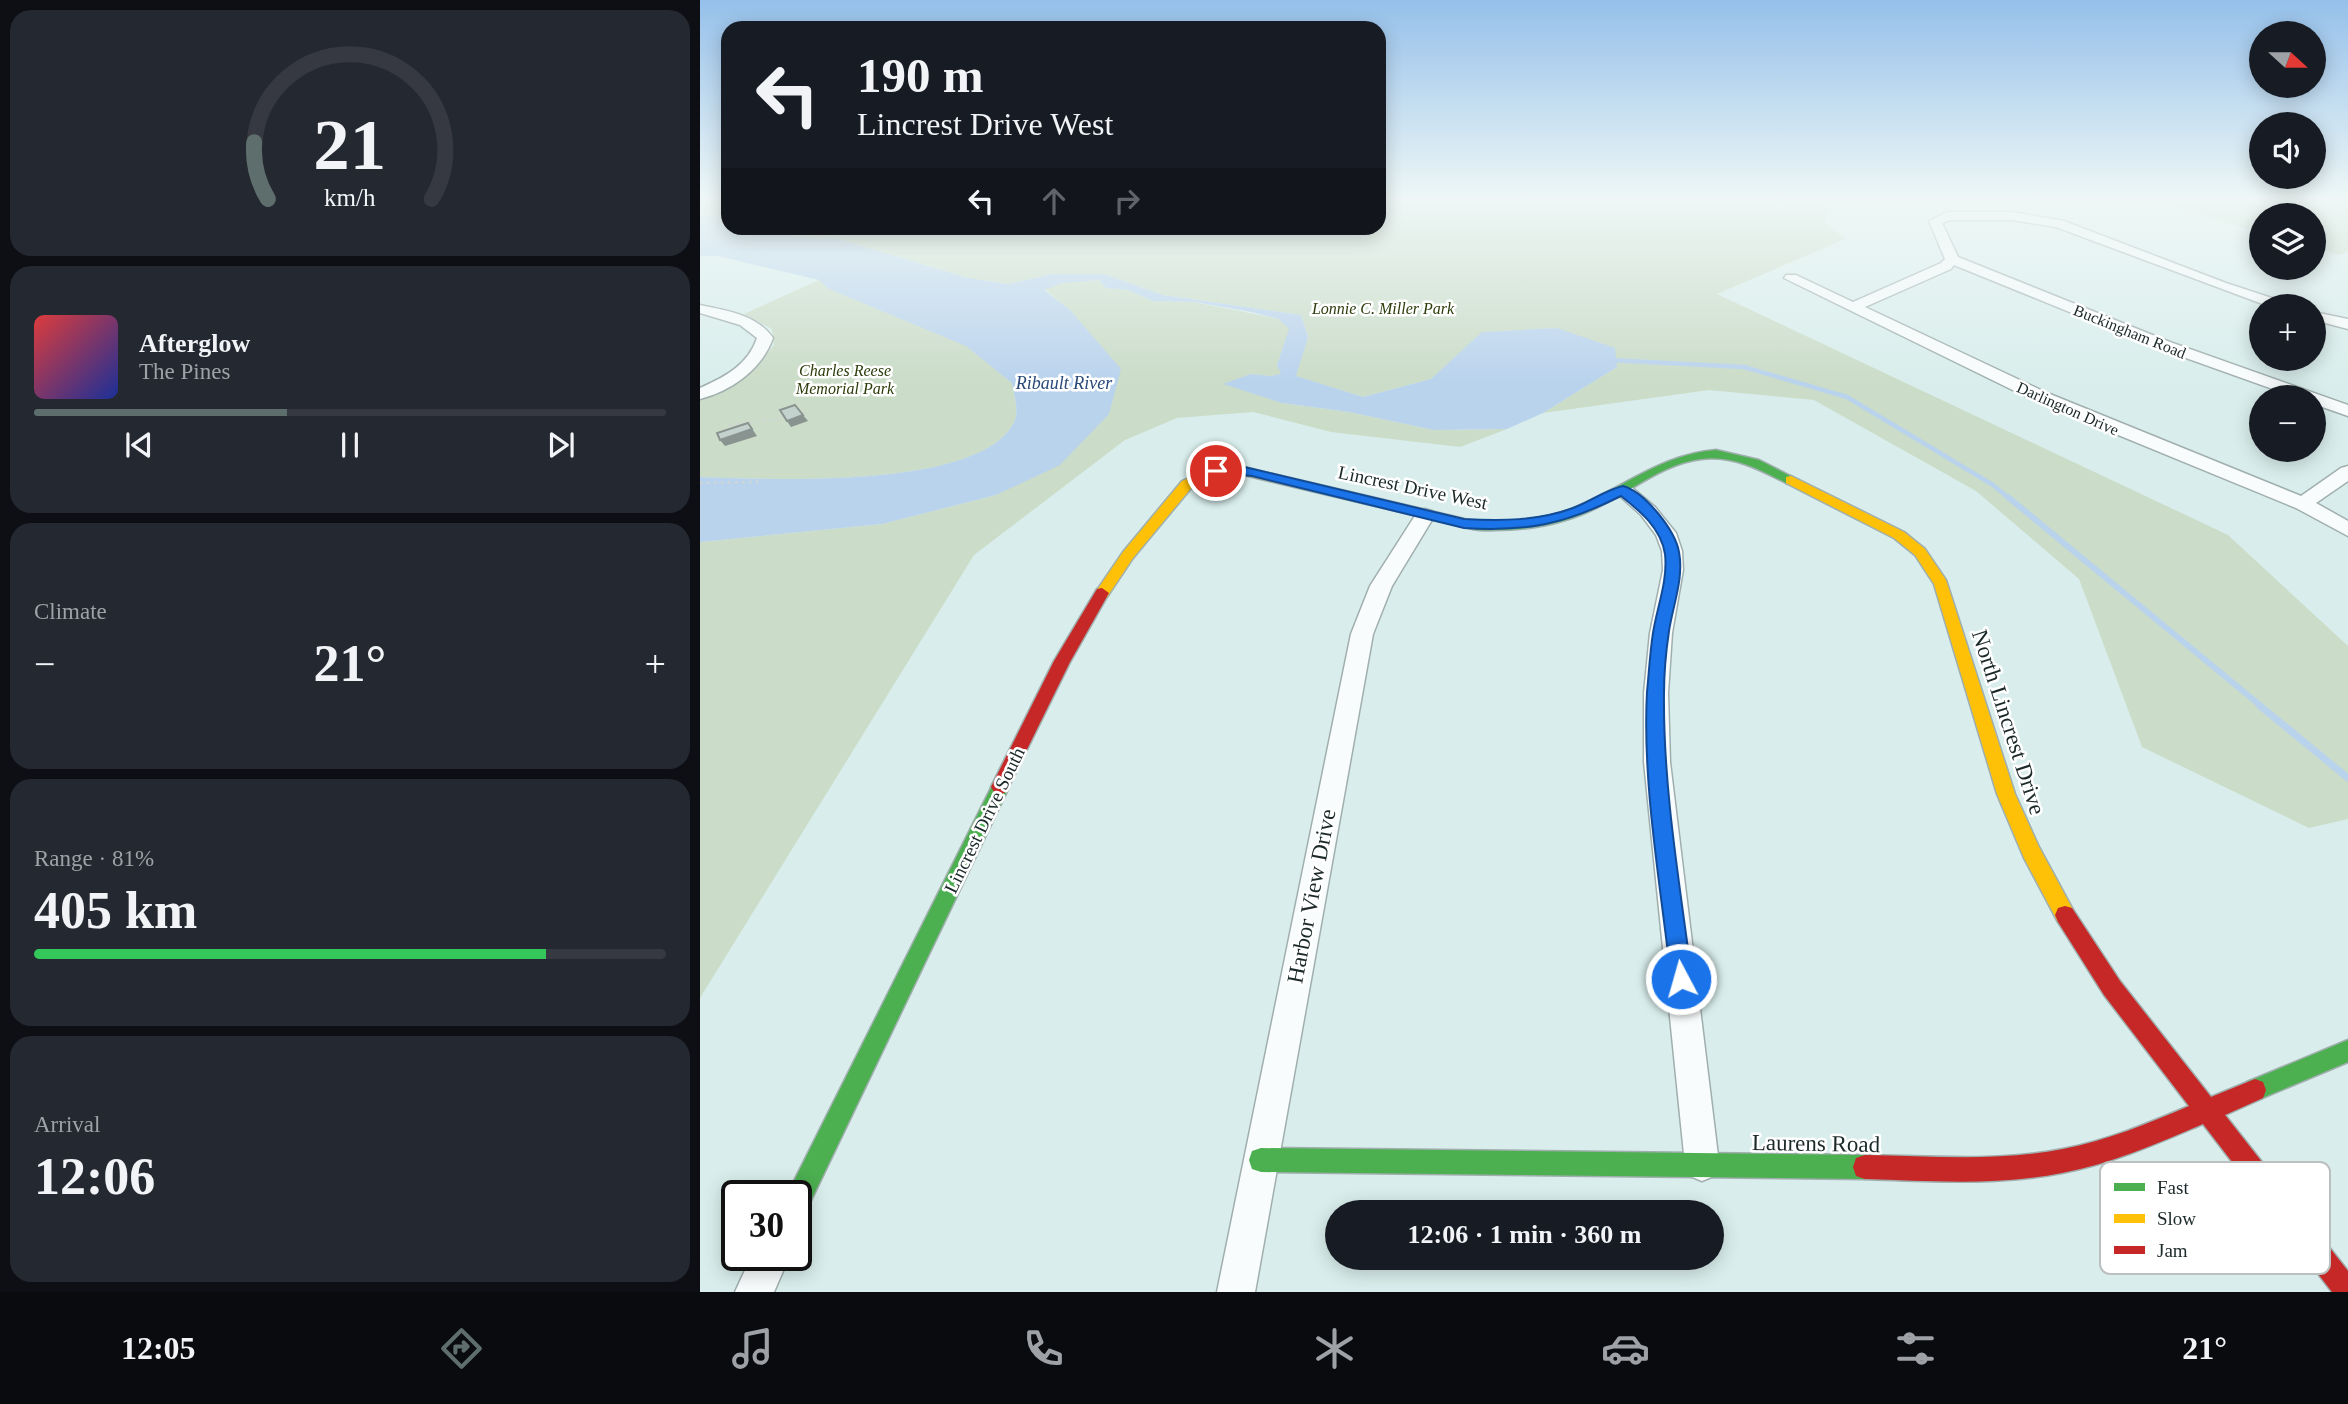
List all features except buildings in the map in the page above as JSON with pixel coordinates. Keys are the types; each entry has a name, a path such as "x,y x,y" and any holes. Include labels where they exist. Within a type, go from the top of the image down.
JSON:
{"street":[{"path":"1853,307 1946,266 1951,260"},
{"name":"Buckingham Road","path":"1955,260 2164,345 2276,385"},
{"path":"2153,260 2249,295"},
{"name":"Darlington Drive","path":"1791,278 2108,426 2303,504 2348,530"},
{"path":"700,309 748,324 765,338 763,347 747,368 700,394"},
{"path":"2326,319 2348,324"},
{"name":"Buckingham Road","path":"2326,403 2348,411"},
{"name":"Lincrest Drive West","path":"1216,471 1236,469 1252,472 1464,524 1526,524 1581,510 1683,458 1714,454"},
{"name":"North Lincrest Drive","path":"1714,454 1754,462 1899,535 1932,566 1941,584 2006,794 2031,852 2067,918 2112,988 2246,1162"},
{"name":"Lincrest Drive South","path":"808,1180 1062,661 1122,565 1178,493 1199,477 1216,471"},
{"path":"2303,504 2348,472"},
{"path":"1623,490 1648,511 1665,533 1672,551 1674,570 1661,633 1656,693 1657,762 1702,1164"},
{"name":"Harbor View Drive","path":"1236,1292 1362,635 1381,586 1425,515"},
{"name":"Laurens Road","path":"1261,1160 1989,1168 2062,1161 2128,1143 2348,1051"},
{"name":"North Lincrest Drive","path":"2330,1269 2348,1292"},
{"path":"754,1292 764,1271"}],"path":[{"path":"735,436 730,425 785,418"},
{"path":"700,483 760,482"}],"green space":[{"name":"Lonnie C. Miller Park","path":"909,260 1795,260 1717,294 2228,535 2348,646 2348,819 2309,828 2142,747 2079,579 1976,491 1814,400 1709,390 1543,413 1617,367 1557,328 1483,332 1431,379 1363,397 1295,376 1308,337 1301,315 1163,295 1104,274 1052,274 1008,284 968,278"},
{"name":"Charles Reese Memorial Park","path":"819,280 830,289 967,346 1012,383 1015,420 996,443 962,459 920,470 821,479 700,477 700,399 741,377 774,345 772,329 744,314"},
{"path":"1099,280 1106,288 1128,290 1153,301 1194,302 1279,319 1290,329 1277,365 1282,374 1251,374 1282,403 1349,412 1434,430 1507,429 1460,447 1331,432 1253,412 1177,418 1125,440 974,555 700,998 700,542 882,524 996,495 1070,310 1044,289 1062,283"}],"water":[{"name":"Ribault River","path":"736,260 909,260 968,278 1008,284 1052,274 1104,274 1163,295 1301,315 1308,337 1296,376 1363,397 1431,379 1482,332 1557,328 1615,348 1617,367 1543,413 1507,429 1434,430 1349,412 1282,403 1223,384 1251,374 1281,374 1277,365 1289,329 1279,319 1195,302 1153,301 1128,290 1106,288 1099,280 1062,283 1044,290 1070,310 1121,369 1109,414 1060,465 996,495 882,524 700,542 700,477 821,479 920,470 962,459 996,443 1015,420 1016,402 1012,383 966,346 829,289 819,280"}],"waterway":[{"path":"1609,360 1744,367 1847,397 1993,485 2010,499"},
{"path":"2008,497 2261,706"},
{"path":"2259,705 2348,778"}],"traffic: fast":[{"path":"1473,525 1530,523 1571,514 1664,466 1699,455 1736,457 1791,480"},
{"path":"808,1180 1000,787"},
{"path":"2255,1090 2348,1051"},
{"path":"1261,1160 1865,1167"}],"traffic: slow":[{"path":"1102,593 1128,555 1187,484 1216,471 1235,469 1473,525"},
{"path":"1791,480 1899,535 1920,552 1941,584 2006,794 2031,852 2065,915"}],"traffic: jam":[{"path":"1000,787 1062,661 1102,593"},
{"path":"2065,915 2112,988 2247,1162"},
{"path":"1865,1167 1990,1169 2064,1161 2137,1139 2255,1090"},
{"path":"2330,1269 2348,1292"}],"route":[{"path":"1216,471 1236,469 1252,472 1464,524 1498,526 1550,520 1581,510 1623,490 1648,511 1665,533 1672,551 1674,570 1661,633 1656,693 1657,762 1681,979"}]}
